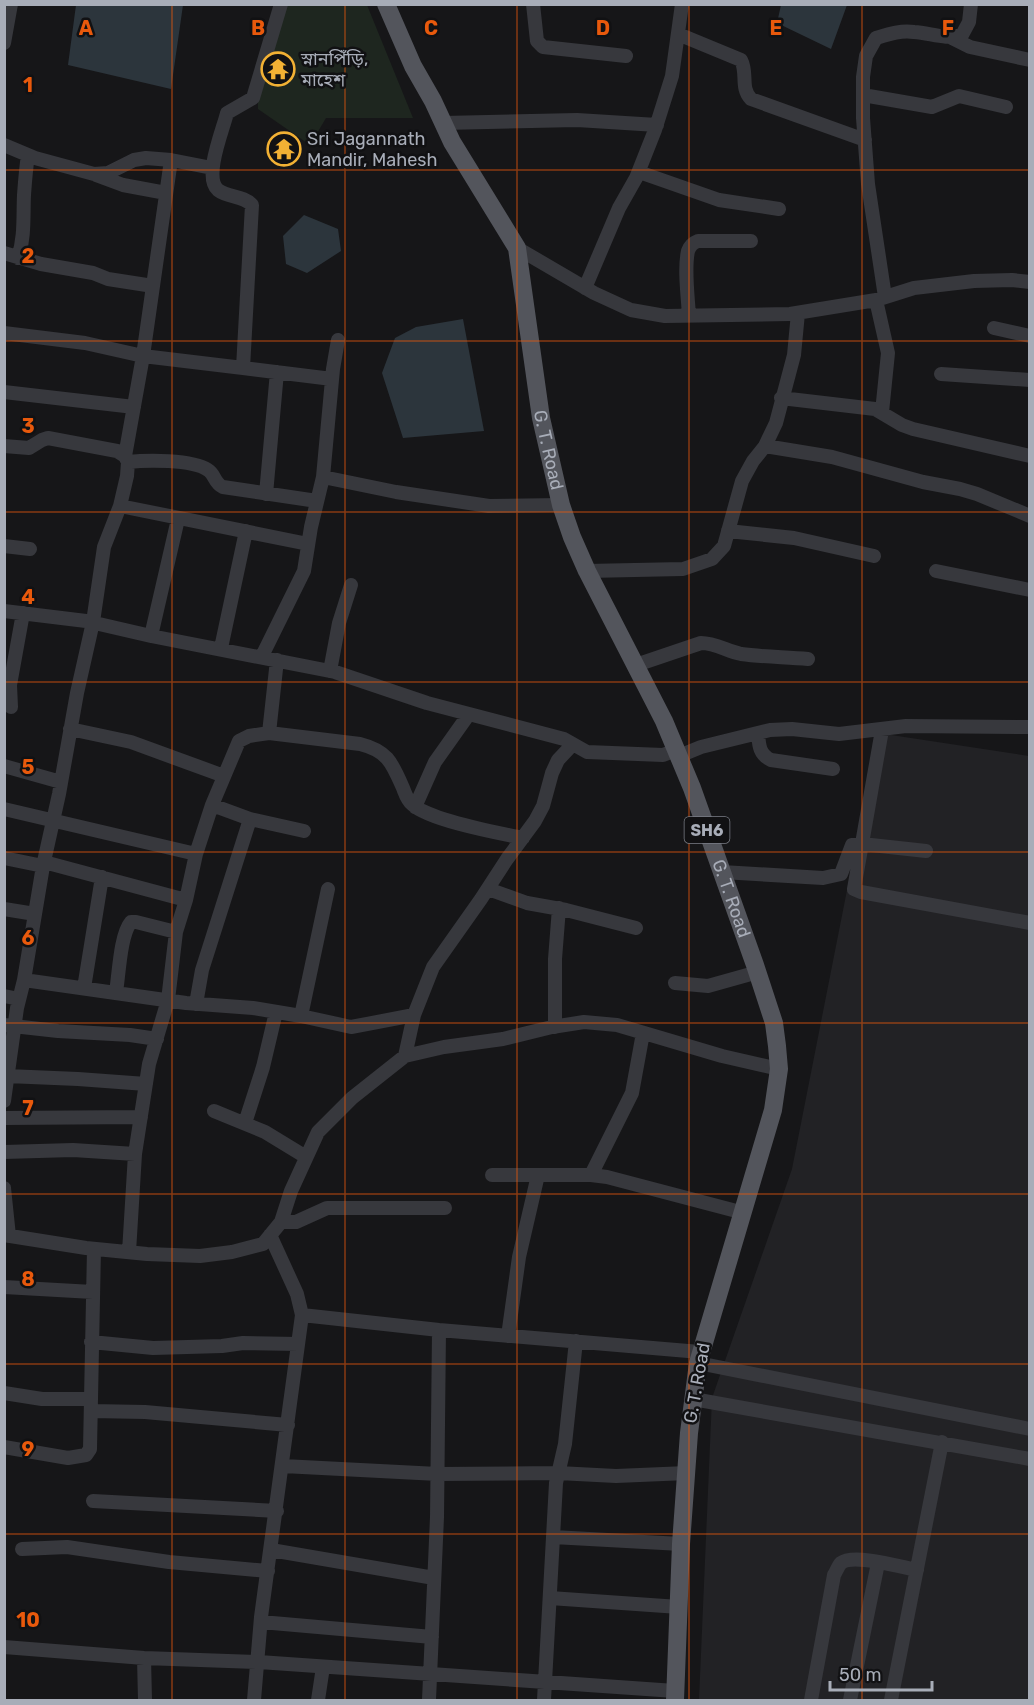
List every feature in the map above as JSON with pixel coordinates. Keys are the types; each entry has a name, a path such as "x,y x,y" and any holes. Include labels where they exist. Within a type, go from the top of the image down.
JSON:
{"main road":[{"name":"G. T. Road","path":"386,4 413,66 467,169 517,248 541,418 561,505 587,571 664,721 722,872 774,1023 779,1069 773,1110 699,1358 693,1399 681,1544 675,1696"}],"street":[{"path":"4,44 11,4"},
{"path":"243,368 252,205 247,199 219,190 213,183 212,168 227,113 253,98 281,4"},
{"path":"533,4 537,41 543,47 626,56"},
{"path":"585,288 620,208 639,172 657,125 672,76 682,4"},
{"path":"952,38 962,35 969,22 971,4"},
{"path":"882,412 888,353 868,184 863,96 866,56 876,38 897,32 914,32 952,38 970,47 1029,60"},
{"path":"678,34 741,60 744,65 746,94 751,99 865,140"},
{"path":"863,96 932,106 959,96 1006,107"},
{"path":"443,123 577,120 657,125"},
{"path":"4,146 123,185 166,193"},
{"path":"28,155 23,235 11,255 41,264 93,273 108,279 153,286"},
{"path":"94,174 108,173 134,160 146,158 212,168"},
{"path":"4,1101 10,1025 24,980 70,729 93,622 104,547 120,506 127,476 126,459 171,160"},
{"path":"639,172 719,200 779,209"},
{"path":"689,316 688,250 692,244 698,241 751,241"},
{"path":"517,248 585,288 630,310 665,316 798,313 881,298 914,288 974,281 1029,282"},
{"path":"587,571 683,569 712,560 724,546 742,481 765,446 776,423 794,355 798,313"},
{"path":"994,328 1029,336"},
{"path":"4,333 85,343 142,356 332,379"},
{"path":"262,656 304,572 323,477 338,340"},
{"path":"266,494 277,372"},
{"path":"941,374 1029,381"},
{"path":"4,392 134,407"},
{"path":"781,398 875,409 912,429 1029,456"},
{"path":"4,446 29,448 42,440 57,439 107,448 126,459 198,466 207,469 222,488 317,501"},
{"path":"765,446 832,457 923,482 960,489 1029,516"},
{"path":"323,477 396,492 489,506 561,505"},
{"path":"120,506 308,544"},
{"path":"151,636 178,519"},
{"path":"221,648 246,531"},
{"path":"728,531 794,538 874,556"},
{"path":"4,546 30,549"},
{"path":"936,571 1029,590"},
{"path":"330,670 339,623 351,585"},
{"path":"4,611 93,622 151,636 330,670 427,703 564,739 587,752 663,755 758,733 792,729 839,734 906,726 1029,727"},
{"path":"11,707 7,688 23,613"},
{"path":"636,665 701,643 710,643 726,651 744,654 808,659"},
{"path":"269,734 277,660"},
{"path":"415,807 435,762 469,714"},
{"path":"70,729 123,740 224,776"},
{"path":"882,730 854,888 861,892 1029,923"},
{"path":"758,733 760,750 764,757 832,769"},
{"path":"129,1252 135,1154 146,1084 168,1000 176,932 196,854 212,806 239,741 249,736 269,734 374,747 390,761 406,796 415,807 436,816 523,837"},
{"path":"405,1056 414,1015 433,967 535,821 543,806 552,772 558,760 573,744"},
{"path":"4,766 61,782"},
{"path":"212,806 250,819 304,831"},
{"path":"4,809 196,854"},
{"path":"196,1004 202,970 250,819"},
{"path":"722,872 836,877 841,874 852,845 862,844 926,851"},
{"path":"4,858 102,877 186,900"},
{"path":"84,988 102,877"},
{"path":"301,1016 328,889"},
{"path":"488,889 527,903 559,908 636,928"},
{"path":"555,1027 555,959 559,908"},
{"path":"4,909 35,914"},
{"path":"116,992 123,942 131,922 176,932"},
{"path":"675,983 708,986 758,972"},
{"path":"24,980 196,1004 276,1012 351,1027 414,1015"},
{"path":"4,996 19,999"},
{"path":"245,1123 263,1067 276,1012"},
{"path":"4,1188 7,1235 94,1249 129,1252 200,1256 232,1252 263,1244 281,1222 291,1191 318,1132 352,1098 405,1056 444,1047 503,1040 584,1022 617,1025 722,1056 779,1069"},
{"path":"10,1025 157,1039"},
{"path":"591,1175 632,1093 643,1033"},
{"path":"7,1076 78,1078 146,1084"},
{"path":"214,1112 266,1132 306,1157"},
{"path":"4,1118 141,1117"},
{"path":"4,1152 73,1150 135,1154"},
{"path":"492,1175 591,1175 643,1185 744,1213"},
{"path":"508,1336 519,1257 538,1175"},
{"path":"281,1222 296,1222 327,1208 445,1208"},
{"path":"254,1701 261,1622 302,1315 297,1294 270,1235"},
{"path":"4,1447 68,1458 86,1455 90,1449 94,1249"},
{"path":"4,1287 93,1293"},
{"path":"302,1315 439,1330 576,1341 699,1358 1029,1429"},
{"path":"429,1701 438,1474 439,1330"},
{"path":"544,1701 547,1681 556,1483 565,1444 576,1341"},
{"path":"91,1342 153,1348 222,1346 243,1343 298,1344"},
{"path":"4,1393 145,1412 288,1425"},
{"path":"693,1399 1029,1459"},
{"path":"891,1701 942,1442"},
{"path":"283,1466 438,1474 558,1473 616,1476 687,1473"},
{"path":"93,1501 277,1511"},
{"path":"553,1537 681,1544"},
{"path":"22,1549 67,1547 169,1562 268,1571"},
{"path":"271,1550 434,1578"},
{"path":"811,1701 834,1575 840,1563 849,1559 917,1570"},
{"path":"850,1701 878,1563"},
{"path":"550,1598 679,1607"},
{"path":"261,1622 432,1637"},
{"path":"4,1647 144,1658 259,1662 547,1681 675,1696"},
{"path":"144,1658 145,1701"},
{"path":"318,1701 323,1667"}],"shaded area":[{"path":"76,5 183,5 171,89 68,65"},
{"path":"281,5 367,5 413,118 326,118 310,145 258,109 258,86"},
{"path":"781,5 847,5 831,49 777,23"},
{"path":"304,215 338,229 341,251 307,273 286,264 283,236"},
{"path":"463,319 484,431 403,438 382,373 395,338 416,327"},
{"path":"878,733 1029,756 1029,1700 699,1700 712,1398 792,1169"}],"place":[{"name":"স্নানপিঁড়ি, মাহেশ","path":"278,69"},
{"name":"Sri Jagannath Mandir, Mahesh","path":"284,149"}]}
